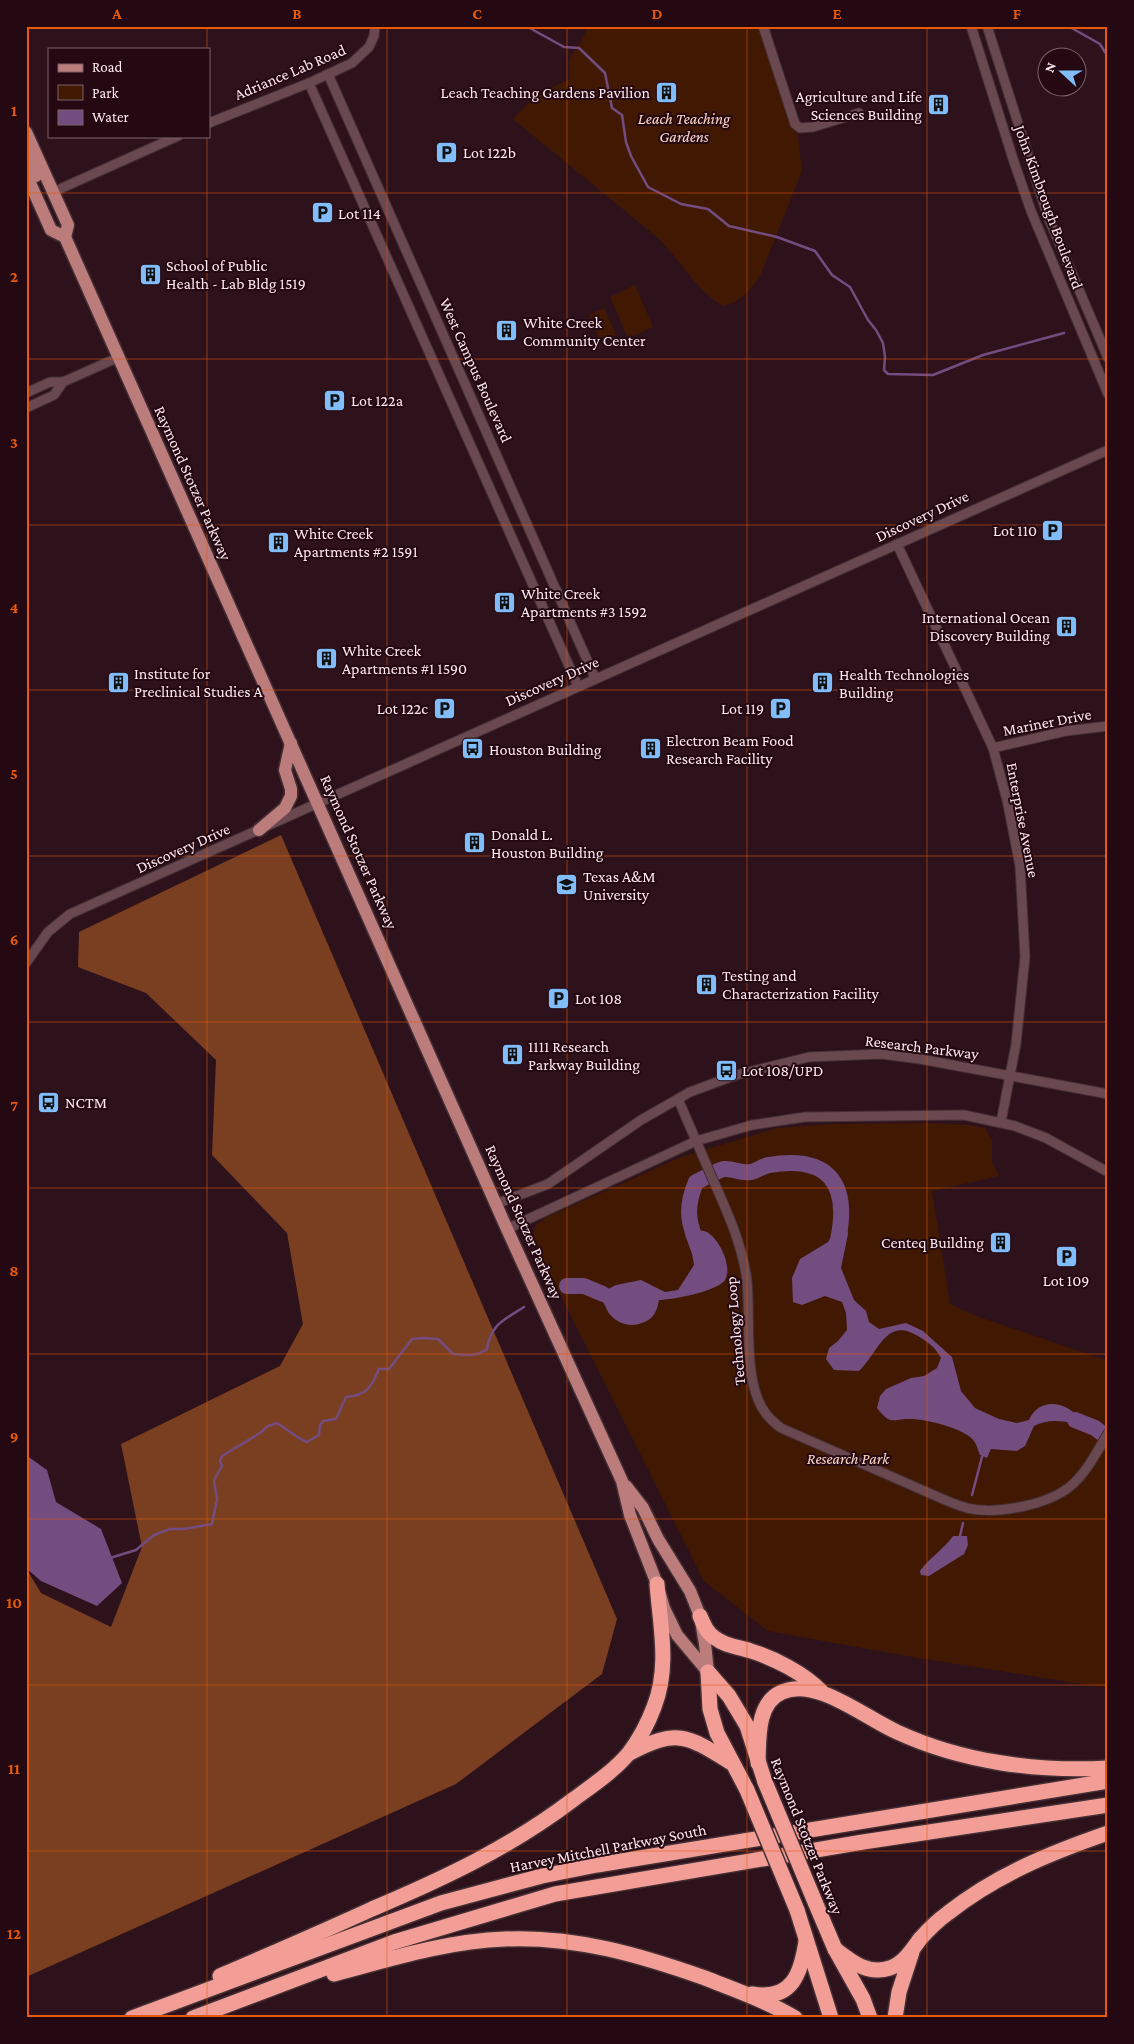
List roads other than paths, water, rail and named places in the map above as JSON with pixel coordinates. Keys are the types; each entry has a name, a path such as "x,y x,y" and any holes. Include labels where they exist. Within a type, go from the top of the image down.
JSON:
{"highway":[{"path":"629,1753 644,1730 655,1706 663,1670 663,1642 657,1584"},
{"path":"700,1616 706,1629 714,1638 776,1661 803,1676 822,1692 895,1731 923,1743 951,1752 1039,1768 1080,1770 1108,1768"},
{"name":"Raymond Stotzer Parkway","path":"708,1672 708,1690 713,1722 747,1790 797,1910 831,2018"},
{"name":"Raymond Stotzer Parkway","path":"708,1672 729,1696 747,1726 765,1782 815,1902 835,1949 863,2000 870,2018"},
{"path":"758,1763 761,1718 764,1710 774,1697 781,1692 802,1688 822,1692"},
{"path":"122,2018 414,1891 492,1854 528,1833 595,1784 629,1753 646,1744 664,1738 683,1738 701,1743 732,1763"},
{"name":"Harvey Mitchell Parkway South","path":"132,2018 441,1903 542,1876 597,1865 1108,1781"},
{"path":"192,2018 394,1942 555,1894 863,1842 1108,1804"},
{"path":"835,1949 854,1964 872,1970 892,1967 912,1950 932,1926 946,1914 996,1880 1065,1848 1108,1833"},
{"path":"740,1992 776,1994 790,1985 801,1969 807,1937"},
{"path":"256,1994 450,1945 504,1939 566,1941 604,1947 667,1965 740,1992 795,2018"},
{"path":"895,2018 899,1992 912,1950"}],"main road":[{"name":"Raymond Stotzer Parkway","path":"26,132 68,225 65,237 117,358 622,1481 630,1515 657,1584 664,1608 677,1635 708,1672"},
{"path":"26,159 30,161 42,188 53,192"},
{"name":"Raymond Stotzer Parkway","path":"26,174 51,230 65,237"},
{"path":"259,830 285,808 291,796 291,788 285,770 290,743"},
{"name":"Raymond Stotzer Parkway","path":"622,1481 643,1508 658,1539 690,1591 700,1616 706,1644 708,1672"}],"street":[{"name":"Adriance Lab Road","path":"210,123 308,83 358,59 369,47 374,36 375,26"},
{"path":"763,26 795,124 800,128 813,127 859,113"},
{"name":"John Kimbrough Boulevard","path":"971,26 1032,211 1108,394"},
{"name":"John Kimbrough Boulevard","path":"987,26 1048,217 1108,358"},
{"name":"West Campus Boulevard","path":"328,74 595,678"},
{"path":"308,83 578,686"},
{"path":"998,112 1013,107"},
{"path":"53,192 174,138"},
{"path":"26,393 50,382 63,382 117,358"},
{"path":"26,408 54,395 63,382"},
{"name":"Discovery Drive","path":"26,963 48,932 70,914 1108,450"},
{"name":"Enterprise Avenue","path":"897,544 993,748 1007,800 1020,866 1025,957 1011,1075 1001,1122"},
{"path":"540,599 557,591"},
{"name":"Mariner Drive","path":"993,748 1066,731 1108,726"},
{"name":"Research Parkway","path":"496,1204 548,1184 641,1120 690,1092 769,1066 809,1057 881,1054 1011,1075 1108,1094"},
{"name":"Technology Loop","path":"678,1099 737,1238 747,1280 750,1361 756,1392 766,1415 781,1428 945,1500 967,1508 989,1510 1012,1508 1044,1501 1073,1484 1093,1460 1108,1433"},
{"path":"507,1228 696,1141 752,1125 805,1116 964,1114 1001,1122 1046,1138 1108,1172"}],"water":[{"path":"842,1220 846,1223 848,1234 841,1268 854,1300 866,1311 869,1322 879,1329 906,1323 923,1331 952,1357 961,1391 975,1408 999,1419 1017,1423 1029,1420 1039,1407 1049,1404 1060,1405 1079,1416 1098,1423 1094,1431 1080,1425 1064,1422 1049,1421 1041,1423 1034,1426 1025,1446 1017,1451 991,1449 987,1458 980,1455 975,1443 963,1432 926,1421 911,1419 889,1420 886,1418 877,1408 880,1396 886,1389 911,1378 924,1376 937,1368 941,1358 934,1348 922,1338 907,1331 898,1330 884,1339 859,1371 834,1370 826,1359 829,1348 847,1330 846,1313 842,1302 825,1296 802,1305 793,1302 792,1278 800,1259 828,1242"},
{"path":"695,1230 706,1231 712,1235 724,1253 727,1274 725,1280 714,1288 694,1294 659,1300 652,1317 642,1323 632,1325 619,1322 608,1312 600,1299 585,1292 584,1286 590,1285 606,1290 616,1285 641,1280 665,1292 678,1290 694,1265 689,1236"},
{"path":"26,1455 47,1470 56,1502 101,1529 122,1583 97,1606 41,1581 26,1568"},
{"path":"953,1536 967,1536 968,1545 964,1554 929,1576 921,1575 920,1571 924,1566"}],"waterway":[{"path":"526,26 564,47 579,48 605,73 612,108 622,115 626,142 631,156 648,187 681,204 708,209 729,226 777,237 815,251 832,275 850,287 868,320 876,330 883,343 884,370 888,374 933,375 983,355 1064,333"},
{"path":"1068,26 1100,44 1108,57"},
{"path":"700,1252 689,1217 690,1201 696,1182 724,1169 748,1172 766,1166 789,1163 806,1164 820,1169 830,1177 837,1189 841,1203 838,1240"},
{"path":"567,1286 584,1286 603,1294"},
{"path":"110,1558 136,1550 154,1535 170,1529 184,1529 212,1524 217,1499 214,1480 222,1466 220,1461 222,1456 268,1426 277,1423 307,1442 319,1435 320,1425 323,1421 336,1419 346,1397 364,1392 374,1381 379,1369 389,1369 412,1339 438,1339 453,1354 471,1355 483,1352 487,1349 495,1328 524,1307"},
{"path":"1075,1420 1095,1428 1108,1438"},
{"path":"972,1495 983,1453"},
{"path":"960,1536 963,1523"}],"place":[{"name":"Leach Teaching Gardens Pavilion","path":"666,92"},
{"name":"Agriculture and Life Sciences Building","path":"938,105"},
{"name":"Lot 122b","path":"447,152"},
{"name":"Lot 114","path":"322,213"},
{"name":"School of Public Health - Lab Bldg 1519","path":"150,274"},
{"name":"White Creek Community Center","path":"507,331"},
{"name":"Lot 122a","path":"335,400"},
{"name":"Lot 110","path":"1053,530"},
{"name":"White Creek Apartments #2 1591","path":"278,542"},
{"name":"White Creek Apartments #3 1592","path":"505,602"},
{"name":"International Ocean Discovery Building","path":"1066,626"},
{"name":"White Creek Apartments #1 1590","path":"326,659"},
{"name":"Institute for Preclinical Studies A","path":"118,682"},
{"name":"Health Technologies Building","path":"823,683"},
{"name":"Lot 122c","path":"444,708"},
{"name":"Lot 119","path":"780,708"},
{"name":"Houston Building","path":"473,749"},
{"name":"Electron Beam Food Research Facility","path":"650,749"},
{"name":"Donald L. Houston Building","path":"475,843"},
{"name":"Texas A&M University","path":"567,885"},
{"name":"Testing and Characterization Facility","path":"706,984"},
{"name":"Lot 108","path":"559,998"},
{"name":"1111 Research Parkway Building","path":"512,1055"},
{"name":"Lot 108/UPD","path":"726,1070"},
{"name":"NCTM","path":"49,1102"},
{"name":"Centeq Building","path":"1000,1242"},
{"name":"Lot 109","path":"1066,1256"}],"park label":[{"name":"Leach Teaching Gardens","path":"684,127"},
{"name":"Research Park","path":"848,1458"}]}
